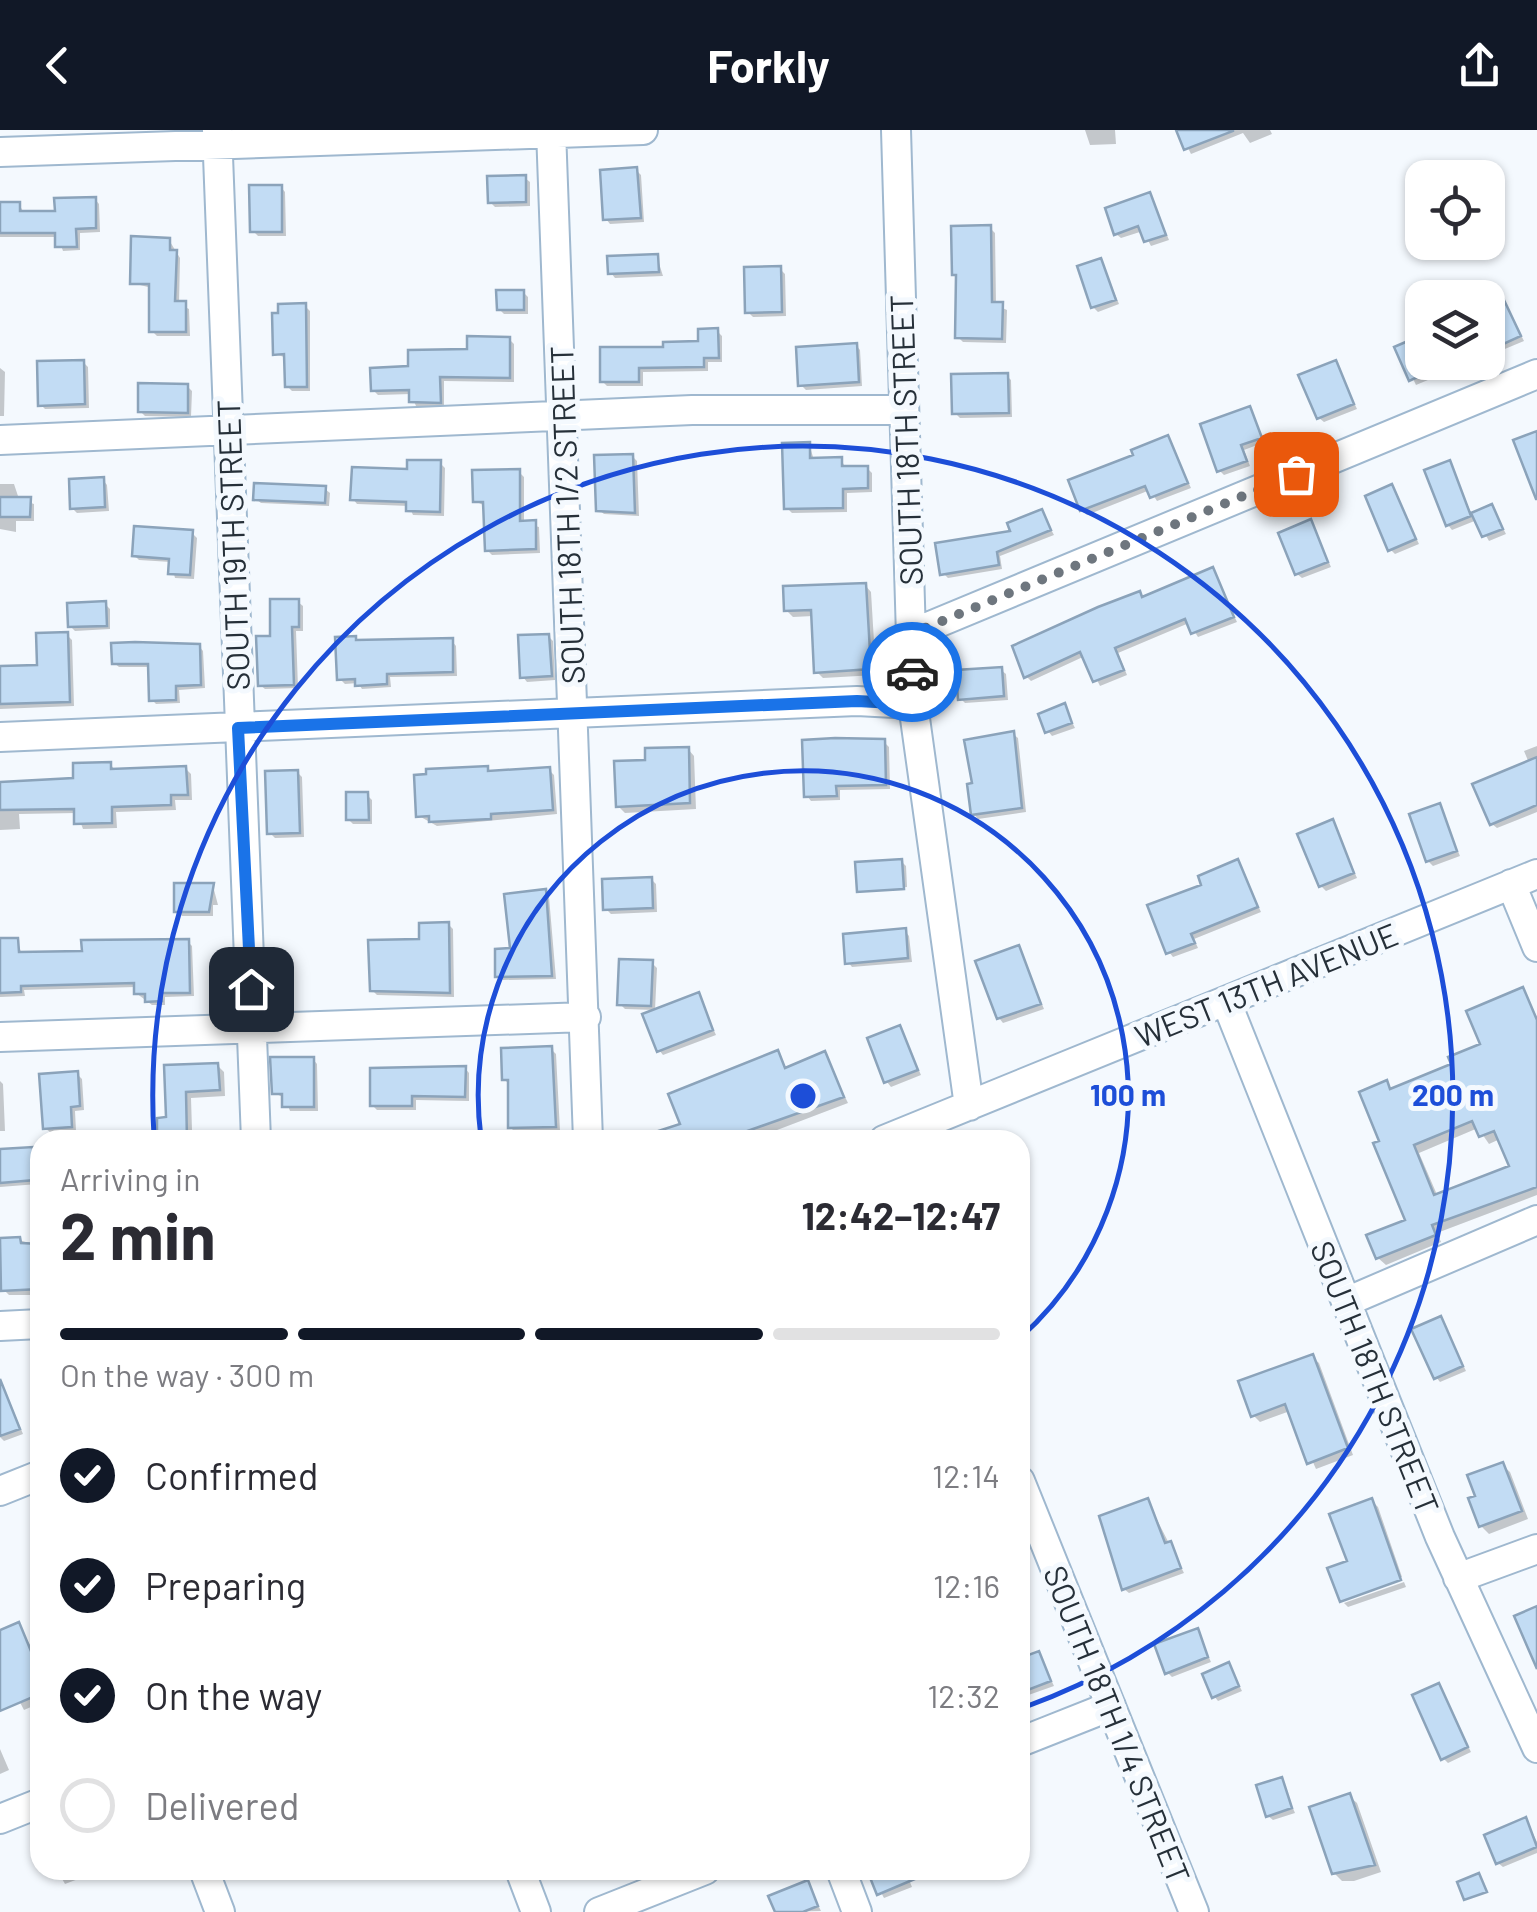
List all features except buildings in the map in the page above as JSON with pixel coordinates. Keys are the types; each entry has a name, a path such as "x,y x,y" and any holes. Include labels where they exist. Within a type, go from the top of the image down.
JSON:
{"street":[{"path":"0,152 218,138 643,130"},
{"name":"SOUTH 18TH STREET","path":"896,130 913,704 969,1106"},
{"name":"SOUTH 18TH 1/2 STREET","path":"551,132 588,1130"},
{"name":"SOUTH 19TH STREET","path":"218,138 256,1130"},
{"path":"911,634 1537,374"},
{"path":"0,440 692,410 902,410"},
{"path":"0,737 857,701 913,704"},
{"path":"1524,879 1537,947"},
{"name":"WEST 13TH AVENUE","path":"909,1130 1524,879"},
{"name":"SOUTH 18TH STREET","path":"1226,1001 1458,1578 1537,1748"},
{"path":"0,1037 586,1017"},
{"path":"1346,1302 1537,1220"},
{"path":"0,1326 30,1324"},
{"path":"0,1491 30,1479"},
{"name":"SOUTH 18TH 1/4 STREET","path":"1030,1506 1194,1912"},
{"path":"1458,1578 1537,1549"},
{"path":"1030,1738 1111,1706"},
{"path":"0,1819 30,1808"},
{"path":"208,1880 220,1912"},
{"path":"524,1880 536,1912"},
{"path":"600,1912 680,1880"},
{"path":"845,1880 857,1912"}],"way so far":[{"path":"912,672 911,634 1296,474"}],"route":[{"path":"251,989 238,728 857,701 913,704 912,672"}]}
